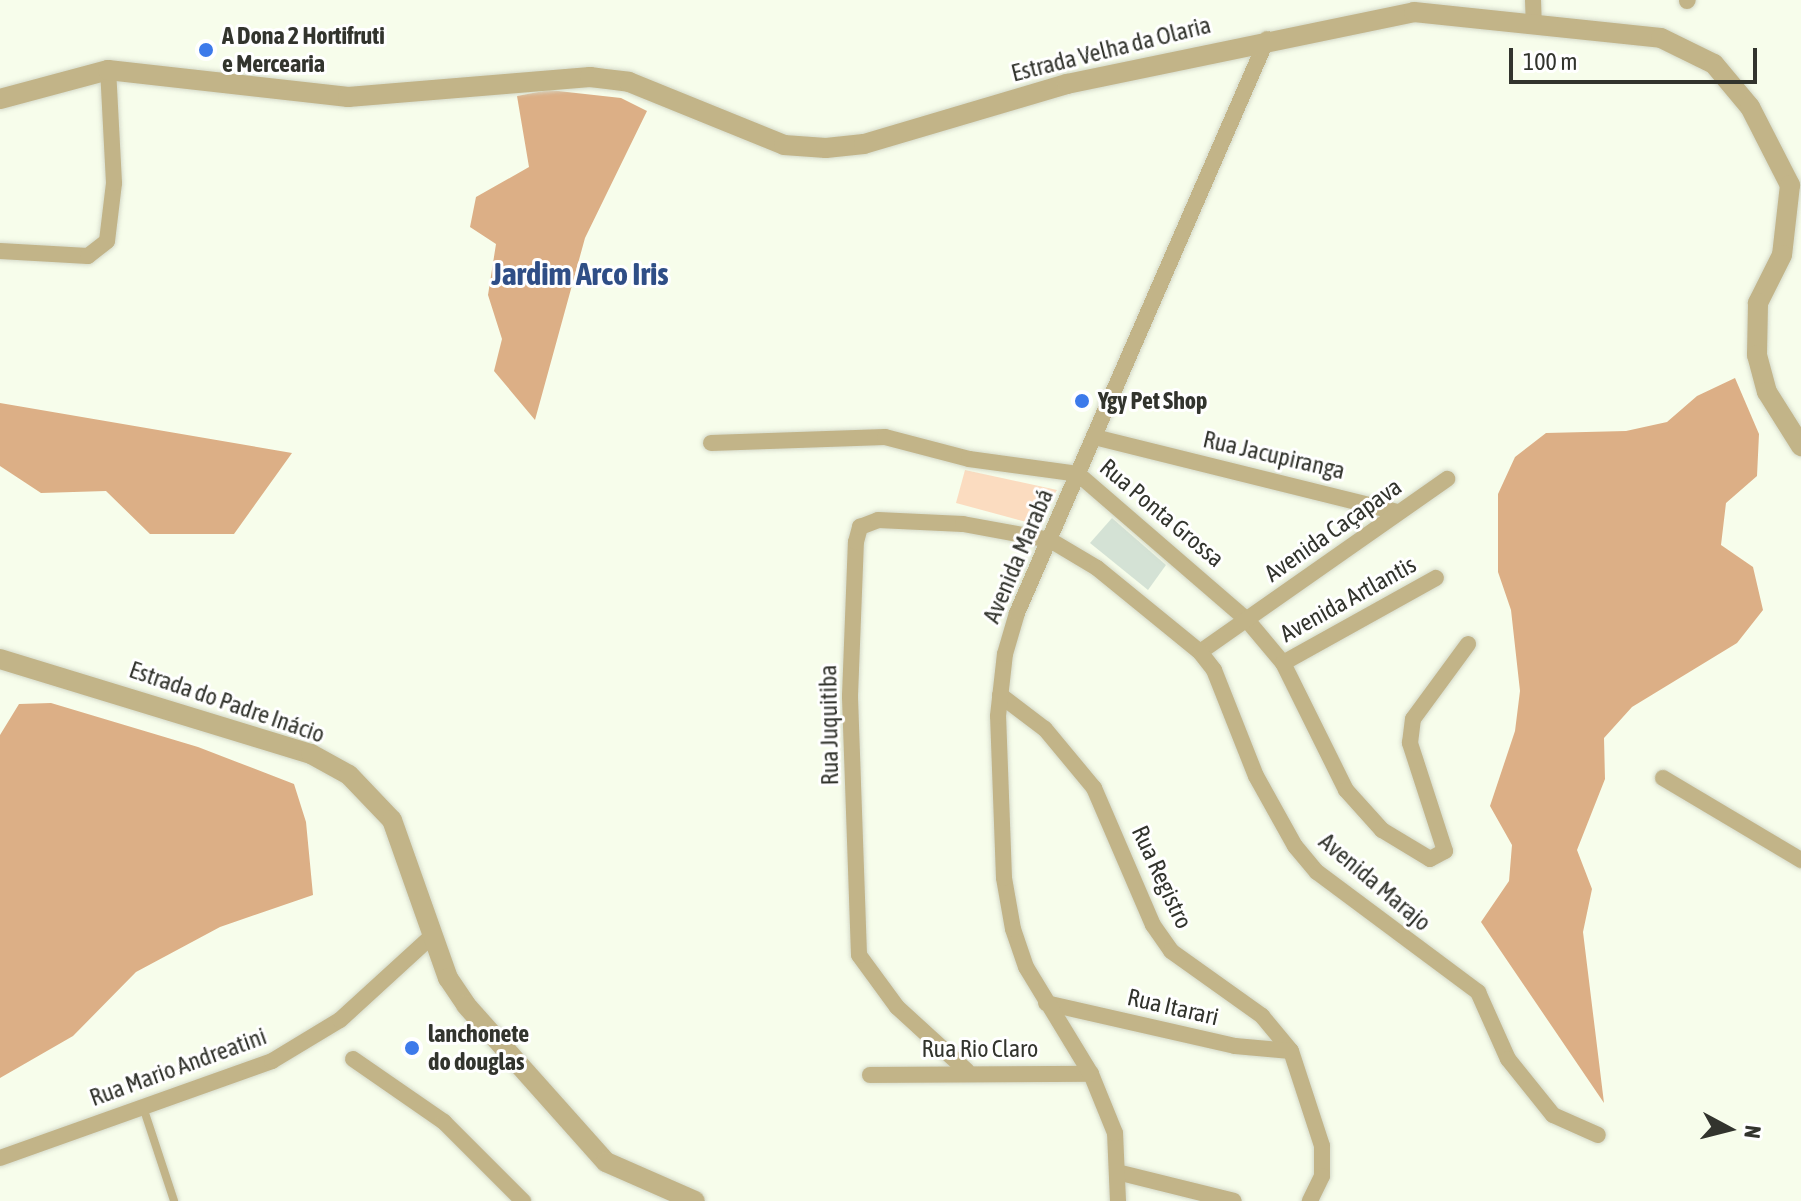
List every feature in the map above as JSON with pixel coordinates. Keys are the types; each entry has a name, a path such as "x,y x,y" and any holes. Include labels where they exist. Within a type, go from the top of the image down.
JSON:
{"street":[{"path":"1533,0 1534,26"},
{"name":"Estrada Velha da Olaria","path":"0,99 108,70 348,97 590,77 629,82 784,145 826,148 864,144 1067,84 1267,39 1414,12 1661,38 1714,64 1750,107 1790,185 1782,255 1758,303 1757,355 1767,392 1801,446"},
{"name":"Avenida Marabá","path":"1118,1201 1121,1173 1115,1133 1091,1074 1046,1003 1013,929 1004,878 1000,695 1017,613 1267,39"},
{"path":"0,251 88,256 107,241 114,183 108,70"},
{"name":"Rua Ponta Grossa","path":"711,443 885,437 969,459 1078,474 1247,620 1283,663 1346,790 1412,853 1430,859 1445,851 1411,731 1426,695 1468,644"},
{"name":"Rua Jacupiranga","path":"1094,437 1396,512"},
{"name":"Avenida Caçapava","path":"1200,652 1447,479"},
{"name":"Rua Juquitiba","path":"967,1071 897,1007 859,955 850,696 856,542 860,527 870,522 904,518 1050,540"},
{"name":"Avenida Marajo","path":"1050,540 1097,568 1200,652 1214,670 1256,776 1295,846 1329,881 1478,992 1508,1059 1553,1115 1598,1135"},
{"name":"Avenida Artlantis","path":"1283,663 1436,578"},
{"name":"Estrada do Padre Inácio","path":"0,659 311,754 349,775 392,820 432,936 466,1005 606,1162 695,1201"},
{"name":"Rua Registro","path":"1000,695 1073,757 1171,951 1262,1016 1291,1051 1322,1146 1322,1176 1310,1201"},
{"path":"1663,778 1801,860"},
{"name":"Rua Mario Andreatini","path":"0,1158 142,1104 272,1061 312,1039 432,936"},
{"name":"Rua Itarari","path":"1046,1003 1235,1046 1291,1051"},
{"path":"353,1059 444,1122 523,1201"},
{"name":"Rua Rio Claro","path":"870,1075 967,1071 1091,1074"},
{"path":"1121,1173 1234,1201"}],"lane":[{"path":"142,1104 174,1201"}],"shaded area":[{"path":"549,90 621,98 647,111 585,238 535,420 494,371 502,339 488,295 496,244 470,227 476,197 529,167 517,96"},
{"path":"1735,378 1759,434 1757,476 1726,503 1721,545 1753,567 1763,610 1737,643 1632,707 1604,738 1605,779 1577,850 1592,889 1583,932 1604,1103 1481,922 1509,881 1512,845 1490,806 1515,731 1520,691 1511,610 1498,572 1498,494 1515,457 1546,433 1626,431 1667,422 1697,396"},
{"path":"0,403 292,453 234,534 150,534 106,491 41,493 0,466"},
{"path":"965,470 1057,490 1034,524 956,503"},
{"path":"51,703 198,747 294,784 306,822 313,895 220,927 136,972 73,1036 0,1078 0,735 19,704"}],"building":[{"path":"1112,518 1166,565 1148,590 1090,543"}],"place":[{"name":"A Dona 2 Hortifruti e Mercearia","path":"206,50"},
{"name":"Ygy Pet Shop","path":"1082,401"},
{"name":"lanchonete do douglas","path":"412,1048"}],"district":[{"name":"Jardim Arco Iris","path":"580,274"}]}
